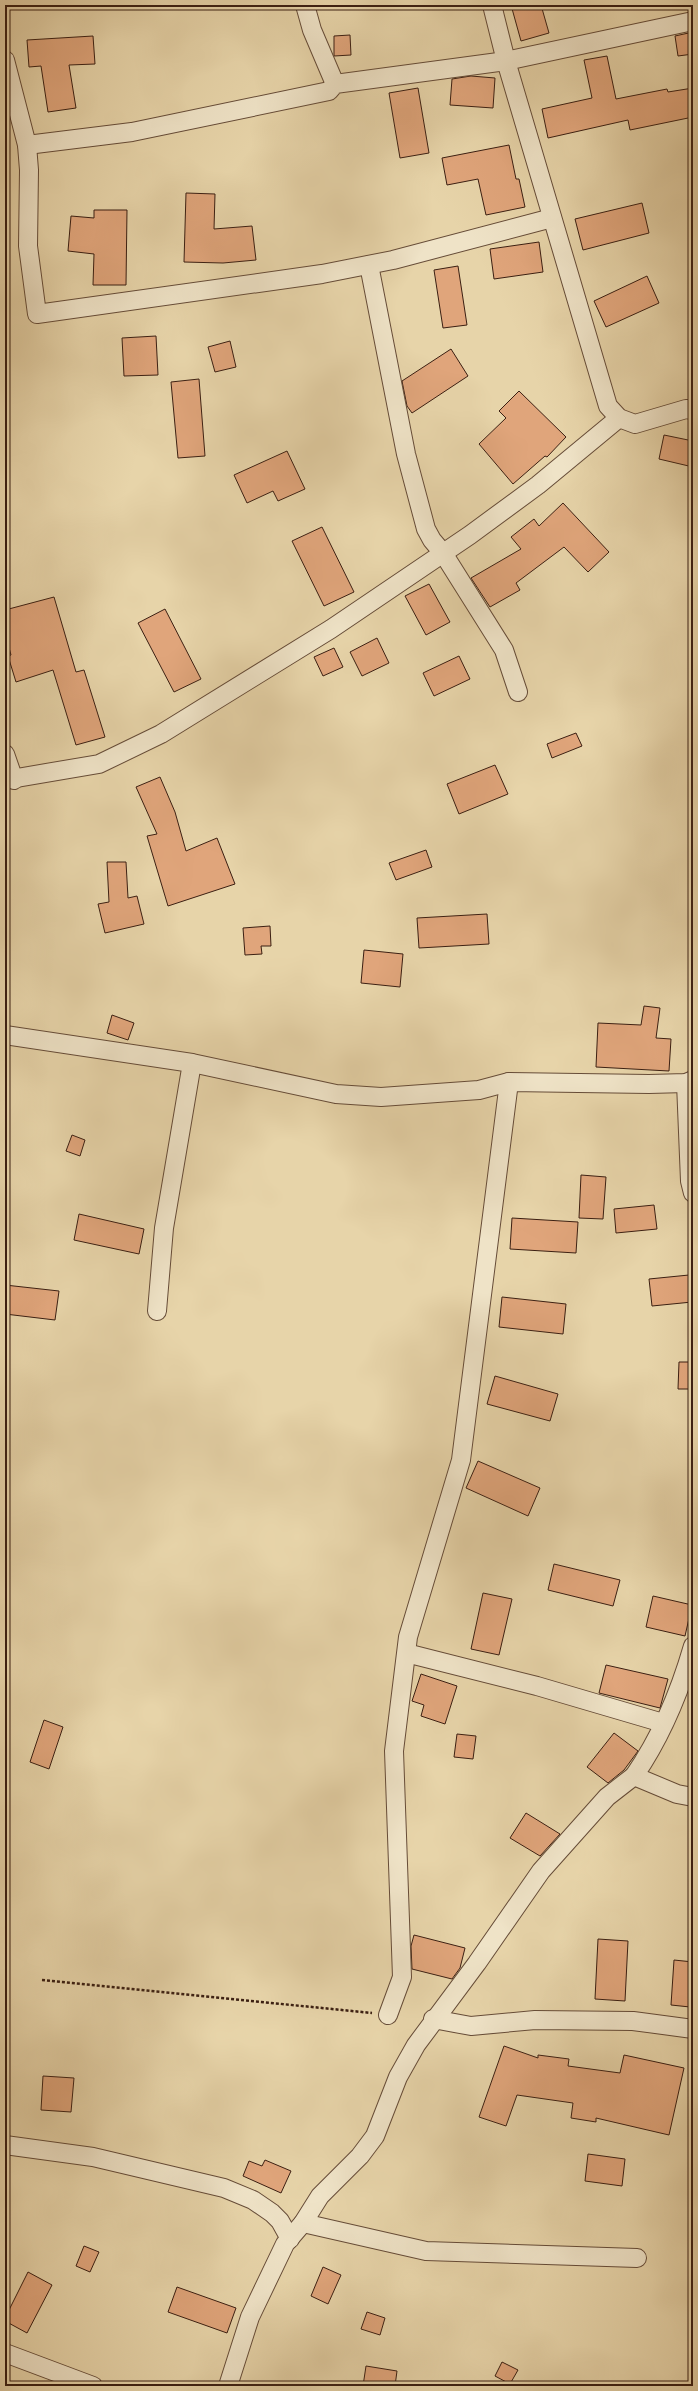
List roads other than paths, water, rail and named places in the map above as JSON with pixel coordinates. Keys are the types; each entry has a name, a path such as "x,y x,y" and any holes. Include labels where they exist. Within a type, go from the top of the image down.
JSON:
{"street":[{"path":"305,5 312,30 334,84"},
{"path":"492,5 506,61 608,406 619,418 635,424 686,409 693,410"},
{"path":"28,145 132,132 329,91 334,84 506,61 693,21"},
{"path":"5,60 28,145 28,246 37,314 322,274 368,265 552,218"},
{"path":"368,265 406,454 426,529 432,540 443,553 504,650 518,692"},
{"path":"5,754 9,780 100,764 161,734 331,629 443,553 538,485 619,418"},
{"path":"5,1035 192,1063 336,1094 380,1097 479,1090 508,1082 690,1081 690,1181 693,1193"},
{"path":"157,1311 164,1228 192,1063"},
{"path":"388,2015 402,1977 394,1751 407,1644 461,1460 508,1082"},
{"path":"228,2386 250,2317 285,2244 303,2223 320,2196 360,2156 375,2136 398,2077 433,2019 477,1963 541,1871 607,1797 634,1776 647,1757 682,1684 693,1646"},
{"path":"414,1655 537,1686 663,1723"},
{"path":"634,1776 677,1794 693,1797"},
{"path":"433,2019 471,2026 535,2020 633,2021 693,2029"},
{"path":"5,2145 93,2157 224,2188 253,2200 272,2213 280,2221 290,2239"},
{"path":"303,2223 426,2251 637,2258"},
{"path":"5,2353 93,2386"}]}
